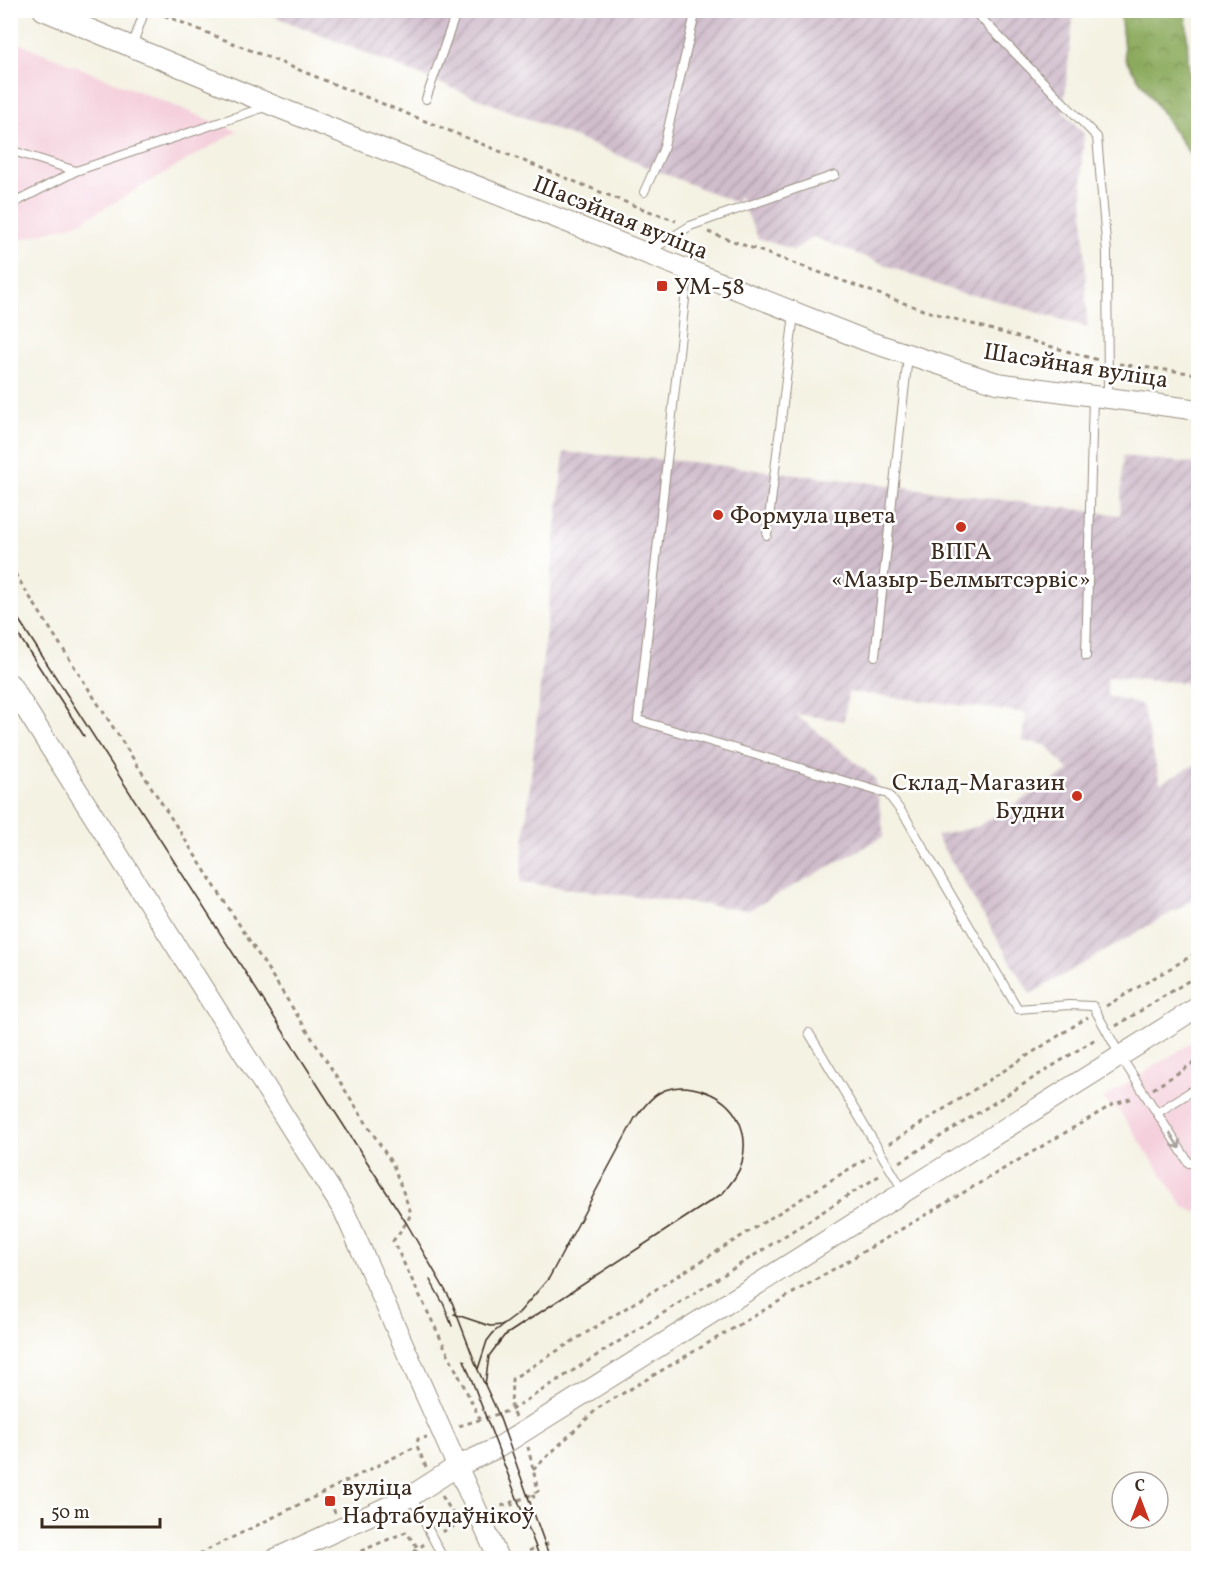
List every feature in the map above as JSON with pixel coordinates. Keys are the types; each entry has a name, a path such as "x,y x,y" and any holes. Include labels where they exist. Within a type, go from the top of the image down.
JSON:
{"main road":[{"name":"Шасэйная вуліца","path":"43,10 272,105 867,341 997,382 1198,410"},
{"path":"10,684 344,1211 498,1558"},
{"path":"277,1558 411,1496 456,1467 499,1447 1198,1007"}],"lane":[{"path":"131,47 145,10"},
{"path":"426,99 457,10"},
{"path":"644,192 663,150 696,10"},
{"path":"973,10 1097,137 1107,253 1108,363 1100,397 1086,656"},
{"path":"10,205 76,171 272,105"},
{"path":"10,150 76,171"},
{"path":"646,254 690,226 836,175"},
{"path":"688,271 638,720 888,794 906,818 1018,1009 1069,1005 1093,1006 1121,1057 1189,1163 1198,1163"},
{"path":"767,535 795,313"},
{"path":"875,656 908,354"},
{"path":"809,1033 904,1192"},
{"path":"1157,1113 1198,1087"},
{"path":"411,1496 443,1558"}],"path":[{"path":"152,10 630,204 923,310 1108,363 1198,374"},
{"path":"10,567 393,1165 411,1213 407,1224 393,1241 480,1419"},
{"path":"407,1558 432,1537 478,1514 538,1491 524,1430 511,1410 512,1379 879,1150 1096,1011 1198,952"},
{"path":"418,1439 511,1410 1198,975"},
{"path":"533,1470 598,1408 1113,1105 1145,1094 1198,1060"},
{"path":"190,1558 417,1446"},
{"path":"533,1494 535,1502"},
{"path":"511,1502 514,1510"},
{"path":"344,1558 406,1532 418,1548"},
{"path":"544,1545 551,1543"},
{"path":"529,1551 536,1548"}],"shaded area":[{"path":"261,11 1074,11 1063,111 1084,134 1082,156 1087,327 981,296 962,294 813,237 793,250 758,238 739,195 737,203"},
{"path":"11,40 237,131 79,223 11,242"},
{"path":"564,452 682,461 1120,515 1123,456 1198,464 1198,683 1107,678 1108,696 1142,705 1160,783 1198,763 1198,897 1030,994 936,836 979,826 1069,771 1046,745 1022,741 1026,713 848,692 844,721 795,714 875,778 884,836 749,910 520,883"},
{"path":"1198,1038 1198,1213 1184,1207 1120,1112 1103,1099"}],"green space":[{"path":"1120,11 1186,11 1189,75 1198,76 1198,166 1125,59"}],"tram line":[{"path":"10,606 407,1224 452,1302 478,1370 498,1413 550,1558"},
{"path":"10,622 84,736"},
{"path":"478,1369 487,1341 494,1332 517,1315 549,1278 635,1118 648,1102 665,1090 680,1087 706,1092 725,1103 738,1119 744,1139 744,1150 739,1170 723,1193 504,1336 489,1356 485,1385"},
{"path":"430,1280 444,1305 452,1326"},
{"path":"454,1314 490,1326 503,1325"},
{"path":"464,1360 540,1558"}],"place":[{"name":"УМ-58","path":"662,286"},
{"name":"Формула цвета","path":"718,515"},
{"name":"ВПГА «Мазыр-Белмытсэрвіс»","path":"961,527"},
{"name":"Склад-Магазин Будни","path":"1077,796"},
{"name":"вуліца Нафтабудаўнікоў","path":"330,1501"}]}
